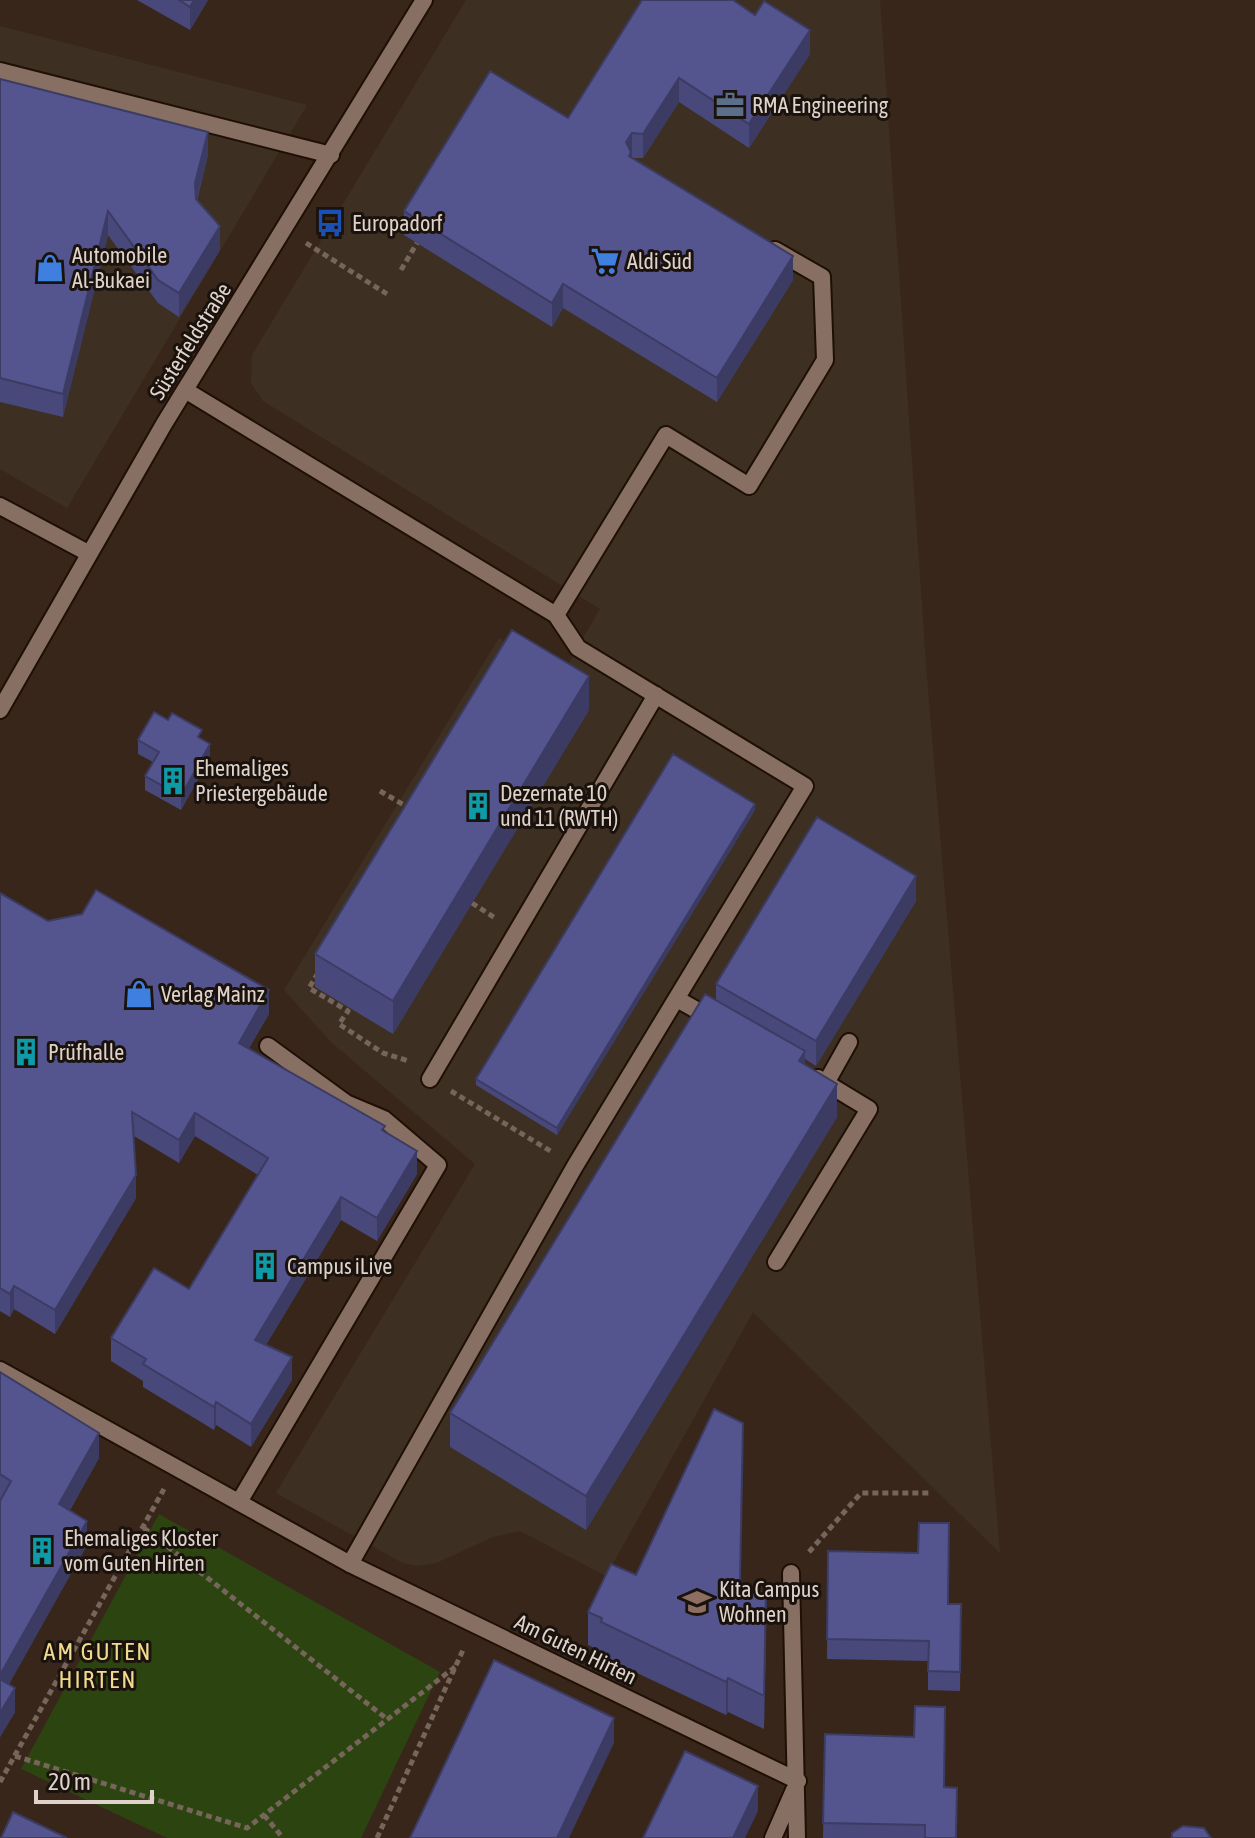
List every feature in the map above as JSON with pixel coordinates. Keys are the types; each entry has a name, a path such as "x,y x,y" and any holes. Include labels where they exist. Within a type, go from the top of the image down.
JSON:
{"street":[{"name":"Süsterfeldstraße","path":"0,710 185,390 424,0"},
{"path":"0,71 331,155"},
{"path":"556,615 666,435 749,486 825,360 822,277 756,238"},
{"path":"185,390 556,615 578,648 805,786 575,1166 350,1564"},
{"path":"0,506 88,553"},
{"path":"430,1079 656,695"},
{"path":"677,999 731,1029"},
{"path":"826,1083 849,1042"},
{"path":"239,1502 438,1165 384,1119 346,1103 268,1046"},
{"path":"776,1262 869,1109 799,1068"},
{"name":"Am Guten Hirten","path":"0,1370 350,1564 798,1781"},
{"path":"791,1573 797,1838"},
{"path":"773,1838 798,1781"}],"path":[{"path":"285,230 387,294"},
{"path":"401,270 417,243"},
{"path":"380,791 412,810 404,823"},
{"path":"472,903 488,913"},
{"path":"325,961 309,988 348,1011 339,1024 383,1053 407,1060"},
{"path":"430,1079 575,1166"},
{"path":"0,1782 144,1528 175,1466"},
{"path":"791,1573 861,1493 930,1493"},
{"path":"144,1528 387,1719"},
{"path":"377,1838 474,1625"},
{"path":"15,1756 247,1828 455,1667"},
{"path":"264,1815 283,1838"}],"shaded area":[{"path":"466,0 880,0 927,678 1000,1553 753,1312 606,1576 520,1531 493,1537 436,1563 418,1566 403,1563 276,1493 475,1164 332,1043 284,990 499,638 560,678 600,609 263,401 251,383 252,355"},
{"path":"0,26 307,105 67,508 0,469"}],"green space":[{"path":"159,1514 440,1672 361,1838 167,1838 21,1769"}],"building":[{"path":"179,0 194,0 190,7"},
{"name":"Aldi Süd","path":"642,0 733,0 755,15 764,1 810,30 749,124 679,78 643,134 632,133 626,142 631,152 629,156 793,256 717,378 563,284 552,303 404,211 490,71 568,118"},
{"name":"Automobile Al-Bukaei","path":"0,79 208,132 195,183 196,199 220,226 179,293 158,280 108,211 63,394 0,378"},
{"name":"Dezernate 10 und 11 (RWTH)","path":"512,630 589,676 393,1001 315,954"},
{"name":"Ehemaliges Priestergebäude","path":"154,712 168,720 172,713 202,730 198,737 210,744 181,796 145,776 159,752 138,740"},
{"path":"673,754 755,804 557,1128 476,1079"},
{"path":"817,817 916,876 816,1041 716,984"},
{"path":"96,890 269,990 239,1043 385,1126 382,1130 417,1151 377,1218 341,1197 255,1340 292,1357 251,1424 216,1402 214,1407 143,1364 146,1359 111,1338 154,1268 189,1289 268,1158 195,1113 179,1140 132,1112 136,1175 55,1310 14,1286 10,1294 0,1288 0,893 48,921 82,914"},
{"path":"705,994 805,1051 799,1061 837,1084 586,1496 450,1413"},
{"name":"Ehemaliges Kloster vom Guten Hirten","path":"0,1372 99,1433 59,1504 87,1521 0,1675 0,1501 11,1481 0,1474"},
{"path":"714,1409 743,1423 740,1582 766,1594 764,1696 728,1678 726,1682 601,1622 602,1618 588,1612 611,1564 636,1575"},
{"path":"919,1523 949,1523 948,1604 961,1604 960,1672 928,1671 929,1641 827,1639 828,1551 918,1553"},
{"path":"494,1660 614,1718 557,1838 410,1838"},
{"path":"0,1679 15,1688 0,1713"},
{"path":"915,1706 945,1707 944,1787 957,1788 956,1838 925,1838 925,1825 823,1823 825,1734 914,1737"},
{"path":"685,1751 758,1786 733,1838 643,1838"},
{"path":"13,1812 67,1838 1,1838"},
{"path":"1183,1826 1204,1828 1211,1838 1172,1838 1172,1833"}],"place":[{"name":"RMA Engineering","path":"730,105"},
{"name":"Europadorf","path":"330,223"},
{"name":"Aldi Süd","path":"605,261"},
{"name":"Automobile Al-Bukaei","path":"50,268"},
{"name":"Ehemaliges Priestergebäude","path":"173,781"},
{"name":"Dezernate 10 und 11 (RWTH)","path":"478,806"},
{"name":"Verlag Mainz","path":"139,994"},
{"name":"Prüfhalle","path":"26,1052"},
{"name":"Campus iLive","path":"265,1266"},
{"name":"Ehemaliges Kloster vom Guten Hirten","path":"42,1551"},
{"name":"Kita Campus Wohnen","path":"697,1602"}],"district":[{"name":"AM GUTEN HIRTEN","path":"98,1666"}]}
